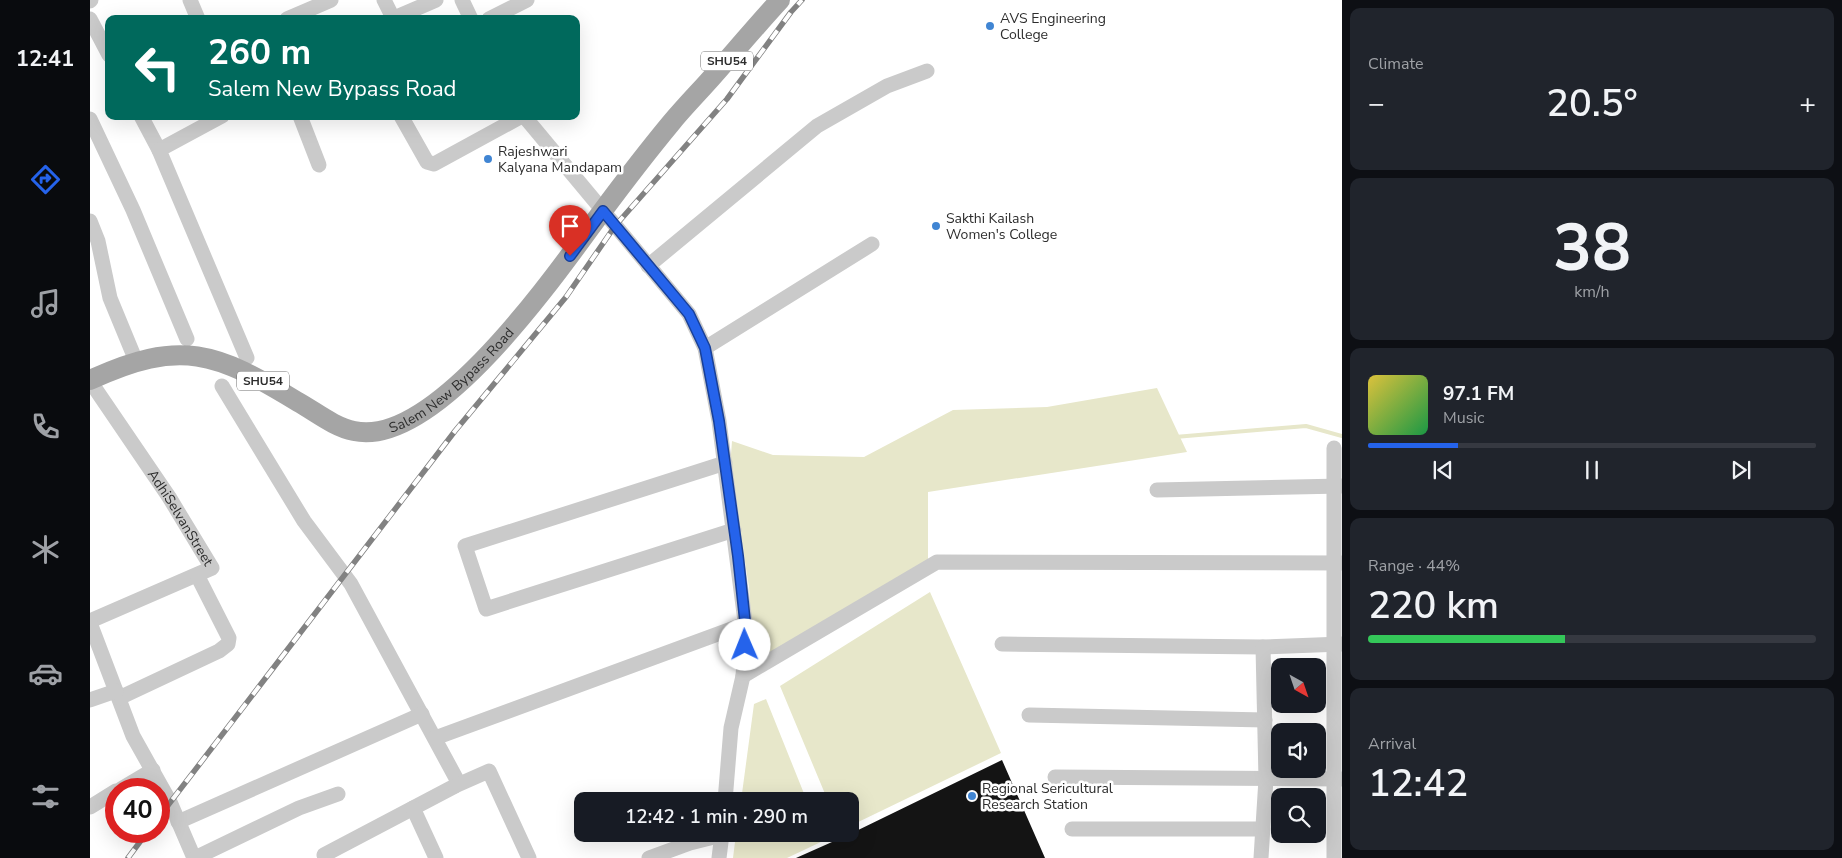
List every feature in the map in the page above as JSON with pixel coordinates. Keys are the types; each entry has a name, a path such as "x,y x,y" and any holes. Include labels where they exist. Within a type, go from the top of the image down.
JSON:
{"main road":[{"name":"Salem New Bypass Road","path":"673,121 706,69 766,0"},
{"name":"Salem New Bypass Road","path":"91,385 136,361 182,355 196,356 228,364 250,373 335,423 355,431 378,432 390,429 427,410 447,395 496,346 570,256 673,121 780,0"},
{"path":"91,385 149,367 187,364 203,366 244,379 332,433 359,441 378,440 399,433 416,423 427,410"}],"street":[{"path":"190,0 196,15"},
{"path":"384,0 392,15"},
{"path":"400,15 436,0"},
{"path":"462,0 470,15"},
{"path":"497,15 527,0"},
{"path":"295,15 322,2"},
{"path":"90,19 105,47"},
{"path":"648,266 817,126 887,86 927,71"},
{"path":"90,119 133,210 187,339"},
{"path":"143,120 159,150 247,358"},
{"path":"159,150 215,120"},
{"path":"302,120 320,164"},
{"path":"403,120 427,162 434,164 516,120"},
{"path":"526,120 689,314 705,348 725,463 745,624 744,676 731,728 726,792"},
{"path":"90,221 98,241 110,298 136,361"},
{"path":"705,348 872,244"},
{"name":"AdhiSelvanStreet","path":"90,622 212,568 170,497 91,385"},
{"path":"222,386 304,521 351,584 457,780 455,786"},
{"path":"1334,448 1338,486 1338,780 1334,858"},
{"path":"725,463 465,546 486,609 734,530"},
{"path":"1157,490 1338,486"},
{"path":"744,676 937,562 1338,563"},
{"path":"90,700 117,695 218,651 228,644 229,638 197,575"},
{"path":"90,622 133,736 170,802 194,858 299,808 338,794"},
{"path":"435,738 745,624"},
{"path":"1002,644 1262,647 1338,644"},
{"path":"1261,858 1266,779 1262,647"},
{"path":"178,822 422,714"},
{"path":"1029,715 1264,720"},
{"path":"139,778 152,770"},
{"path":"325,858 324,856 455,786 489,771 529,858"},
{"path":"1055,777 1338,780"},
{"path":"90,807 105,798"},
{"path":"414,808 436,858"},
{"path":"1072,828 1263,829"},
{"path":"649,858 690,842"},
{"path":"719,858 721,842"}],"shaded area":[{"path":"1157,388 1187,452 928,492 928,561 754,665 749,587 730,468 732,441 773,455 864,457 953,410 1047,407"},
{"path":"930,592 1001,753 859,822 859,792 824,792 780,686"},
{"path":"766,699 803,792 742,792 754,704"},
{"path":"735,842 821,842 787,858 733,858"}],"building":[{"name":"Regional Sericultural Research Station","path":"1002,760 1045,858 796,858 832,842 859,842 859,830"}],"waterway":[{"path":"1175,437 1306,426 1342,436"}],"railway":[{"path":"170,803 455,431 566,297 615,226 727,99 791,12 802,0"},
{"path":"128,858 139,843"}],"place":[{"name":"AVS Engineering College","path":"990,26"},
{"name":"Rajeshwari Kalyana Mandapam","path":"488,159"},
{"name":"Sakthi Kailash Women's College","path":"936,226"},
{"name":"Regional Sericultural Research Station","path":"972,796"}],"route":[{"path":"570,256 603,211 689,314 705,348 719,421 738,556 746,630 745,645"}]}
